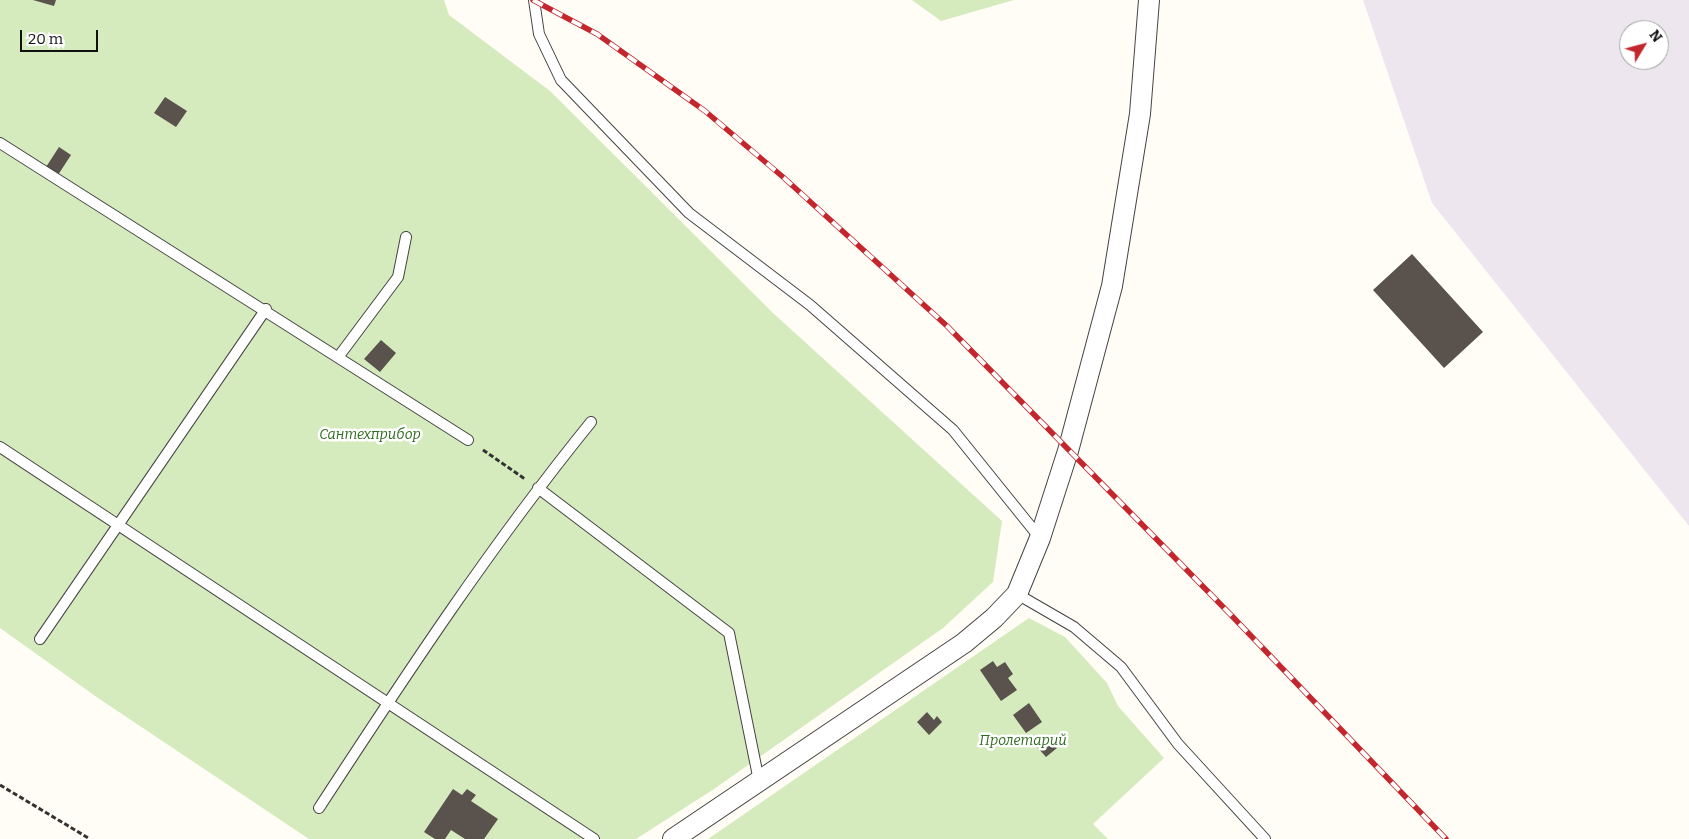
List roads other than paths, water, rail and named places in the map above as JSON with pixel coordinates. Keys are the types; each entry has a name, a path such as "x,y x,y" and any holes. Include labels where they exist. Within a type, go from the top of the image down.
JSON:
{"street":[{"path":"673,839 964,643 994,618 1017,594 1040,538 1068,451 1112,286 1140,114 1149,0"}],"lane":[{"path":"534,0 539,34 561,80 689,213 810,305 953,430 1040,538"},
{"path":"0,143 266,309 468,440"},
{"path":"339,356 398,277 406,238"},
{"path":"40,639 266,309"},
{"path":"320,808 387,704 538,488 591,422"},
{"path":"0,447 594,839"},
{"path":"538,488 729,633 759,781"},
{"path":"1017,594 1074,627 1121,667 1178,744 1265,839"}],"railway":[{"path":"533,0 597,34 705,111 783,177 947,326 1231,615 1446,839"}],"park label":[{"name":"Сантехприбор","path":"370,435"},
{"name":"Пролетарий","path":"1023,741"}]}
